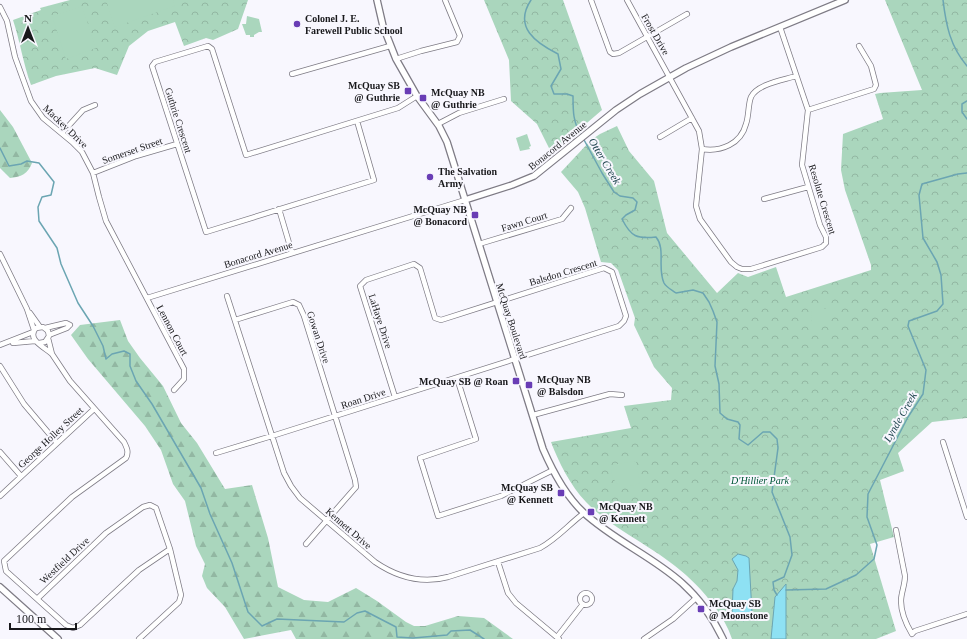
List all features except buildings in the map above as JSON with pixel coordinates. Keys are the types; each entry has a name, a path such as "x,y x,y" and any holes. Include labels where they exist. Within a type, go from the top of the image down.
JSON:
{"street":[{"name":"McQuay Boulevard","path":"377,0 383,26 396,59 417,96 438,124 447,142 543,449 553,470 567,493 584,513 602,528 663,568 682,584 696,598 712,618 723,639"},
{"path":"396,59 457,42 460,36 445,0"},
{"path":"591,0 610,52 613,54 618,53 686,14"},
{"name":"Frost Drive","path":"627,0 670,76"},
{"name":"Bonacord Avenue","path":"147,298 518,183 534,176 616,110 670,76 731,47 845,0"},
{"name":"Mackey Drive","path":"0,7 7,21 15,57 30,101 43,118 82,152 93,173 100,203 106,220 147,298"},
{"name":"Resolute Crescent","path":"670,76 700,131 702,149 696,206 700,219 731,262 742,269 751,269 822,247 826,243 826,237 808,187 802,165 808,110 780,27"},
{"name":"Guthrie Crescent","path":"357,121 374,180 206,232 152,66 155,62 208,46 212,48 246,155 398,108 417,96"},
{"path":"292,74 390,46"},
{"path":"808,110 874,89 876,85 871,66 859,46"},
{"path":"702,149 722,148 732,144 742,134 746,125 751,96 767,85 796,76"},
{"path":"438,124 469,109 504,99"},
{"path":"62,133 83,110 95,105"},
{"path":"660,137 692,118"},
{"name":"Somerset Street","path":"93,173 136,156 177,144"},
{"path":"764,199 808,187"},
{"name":"Fawn Court","path":"478,244 562,219 571,208"},
{"path":"279,210 292,253"},
{"path":"0,254 26,309 34,331 33,337 52,354"},
{"name":"LaHaye Drive","path":"395,397 360,286 366,280 414,264 420,268 435,318 441,320 497,302"},
{"name":"Balsdon Crescent","path":"497,302 604,268 612,272 626,316 624,321 619,326 515,359"},
{"name":"Kennett Drive","path":"227,296 284,473 291,486 300,498 375,562 386,569 409,578 419,580 437,580 540,548 552,541 584,513"},
{"name":"Lennon Court","path":"147,298 184,369 184,379 174,390"},
{"name":"Gowan Drive","path":"235,320 294,302 299,305 304,316 355,480 356,488 327,521"},
{"path":"26,309 48,336"},
{"path":"0,345 9,343 45,342 48,336 67,328 70,325 66,323 42,328 9,343"},
{"name":"Westfield Drive","path":"48,336 52,354 70,381 124,442 128,448 128,454 126,458 72,497 4,560 6,571 37,598 106,533 143,507 150,505 156,508 170,549 181,595 180,600 139,639"},
{"name":"Roan Drive","path":"216,453 515,359"},
{"path":"0,366 24,404 58,443"},
{"path":"456,378 476,439 420,458 438,516 501,496 553,470"},
{"path":"533,415 610,394 622,395"},
{"name":"George Holley Street","path":"0,496 94,409"},
{"path":"943,442 967,517"},
{"path":"0,452 21,476"},
{"path":"306,544 327,521"},
{"path":"896,530 905,576 905,584 901,600 902,608 907,626 912,636"},
{"path":"37,598 66,625 74,628 80,625 139,570 170,549"},
{"path":"498,562 508,593 516,603 558,638 583,604"},
{"path":"0,587 58,639"},
{"path":"644,639 673,619 696,598"},
{"path":"912,636 914,631 967,614"}],"green space":[{"path":"70,0 248,0 238,29 213,40 206,38 184,46 175,22 148,31 129,46 117,75 95,68 56,76 31,85 13,20 41,10 40,8"},
{"path":"106,0 173,0 175,6 115,27"},
{"path":"484,0 563,0 602,110 551,152 537,124 511,101 509,60"},
{"name":"D'Hillier Park","path":"885,0 967,0 967,418 932,422 898,453 904,471 880,480 894,537 870,544 896,631 876,639 732,639 725,622 706,595 696,584 665,558 606,520 586,502 566,474 551,442 631,428 624,406 671,400 672,388 654,367 634,325 635,318 618,270 611,263 601,262 585,208 578,192 561,172 591,140 617,126 629,151 654,181 667,233 717,293 738,273 748,277 776,267 786,297 871,270 871,265 845,190 841,170 843,134 883,119 875,94 922,90"},
{"path":"82,6 96,48 66,59 52,16"},
{"path":"247,16 259,19 262,32 254,35 254,37 246,35 242,24 246,24"},
{"path":"0,110 13,127 32,163 24,174 18,177 10,178 0,168"},
{"path":"527,134 531,146 529,147 530,149 520,151 516,138"},
{"path":"812,309 819,309 819,324 811,324"},
{"path":"821,309 829,309 829,325 821,325"},
{"path":"120,320 128,341 163,386 181,423 197,443 225,489 252,485 268,538 278,587 304,600 328,602 356,588 414,626 425,626 458,616 484,618 513,639 296,639 291,630 244,639 225,607 207,588 202,576 205,564 196,546 185,501 173,484 161,450 145,426 88,359 71,335 80,325"},
{"path":"636,461 640,483 630,486 620,486 613,477 611,471 612,465"}],"water":[{"path":"738,554 749,558 752,613 750,618 743,621 742,618 734,619 728,615 732,614 733,589 737,581 738,570 732,559"},
{"path":"786,584 786,639 771,639 775,597"}],"waterway":[{"name":"Otter Creek","path":"531,0 526,10 526,26 535,39 542,45 558,54 561,69 551,86 554,94 567,94 573,96 573,112 581,135"},
{"name":"Lynde Creek","path":"943,0 950,35 956,51 967,66"},
{"name":"Lynde Creek","path":"967,101 962,104 962,112 967,119"},
{"name":"Otter Creek","path":"583,138 614,192 620,196 633,198 637,202 635,210 622,219 628,230 635,236 644,238 656,237 660,247 661,271 664,283 676,293 693,290 703,293 709,302 717,322 715,366 719,384 720,413 727,419 738,422 740,425 739,439 748,445 763,432 770,432 777,439 778,448 772,492 790,537 792,555 784,577 773,582 774,590 777,595"},
{"path":"0,148 9,166 21,164 27,161 39,163 54,182 51,195 42,197 38,207 39,221 57,248 61,264 78,303 93,326 103,346 106,359 112,354 124,351 130,354 130,366 136,381 152,404 201,488 210,514 232,563 248,612 262,626 277,619 344,622 357,613 365,611 396,627 397,637 413,638 447,635 451,631 470,630 484,639"},
{"name":"Lynde Creek","path":"786,590 826,589 856,575 874,559 877,545 867,517 868,494 908,417 923,394 926,370 908,326 909,321 937,311 943,304 941,275 937,262 923,238 919,195 922,184 967,173"}],"place":[{"name":"Colonel J. E. Farewell Public School","path":"297,24"},
{"name":"McQuay SB @ Guthrie","path":"408,91"},
{"name":"McQuay NB @ Guthrie","path":"423,98"},
{"name":"The Salvation Army","path":"430,177"},
{"name":"McQuay NB @ Bonacord","path":"475,215"},
{"name":"McQuay SB @ Roan","path":"516,381"},
{"name":"McQuay NB @ Balsdon","path":"529,385"},
{"name":"McQuay SB @ Kennett","path":"561,493"},
{"name":"McQuay NB @ Kennett","path":"591,512"},
{"name":"McQuay SB @ Moonstone","path":"701,609"}]}
